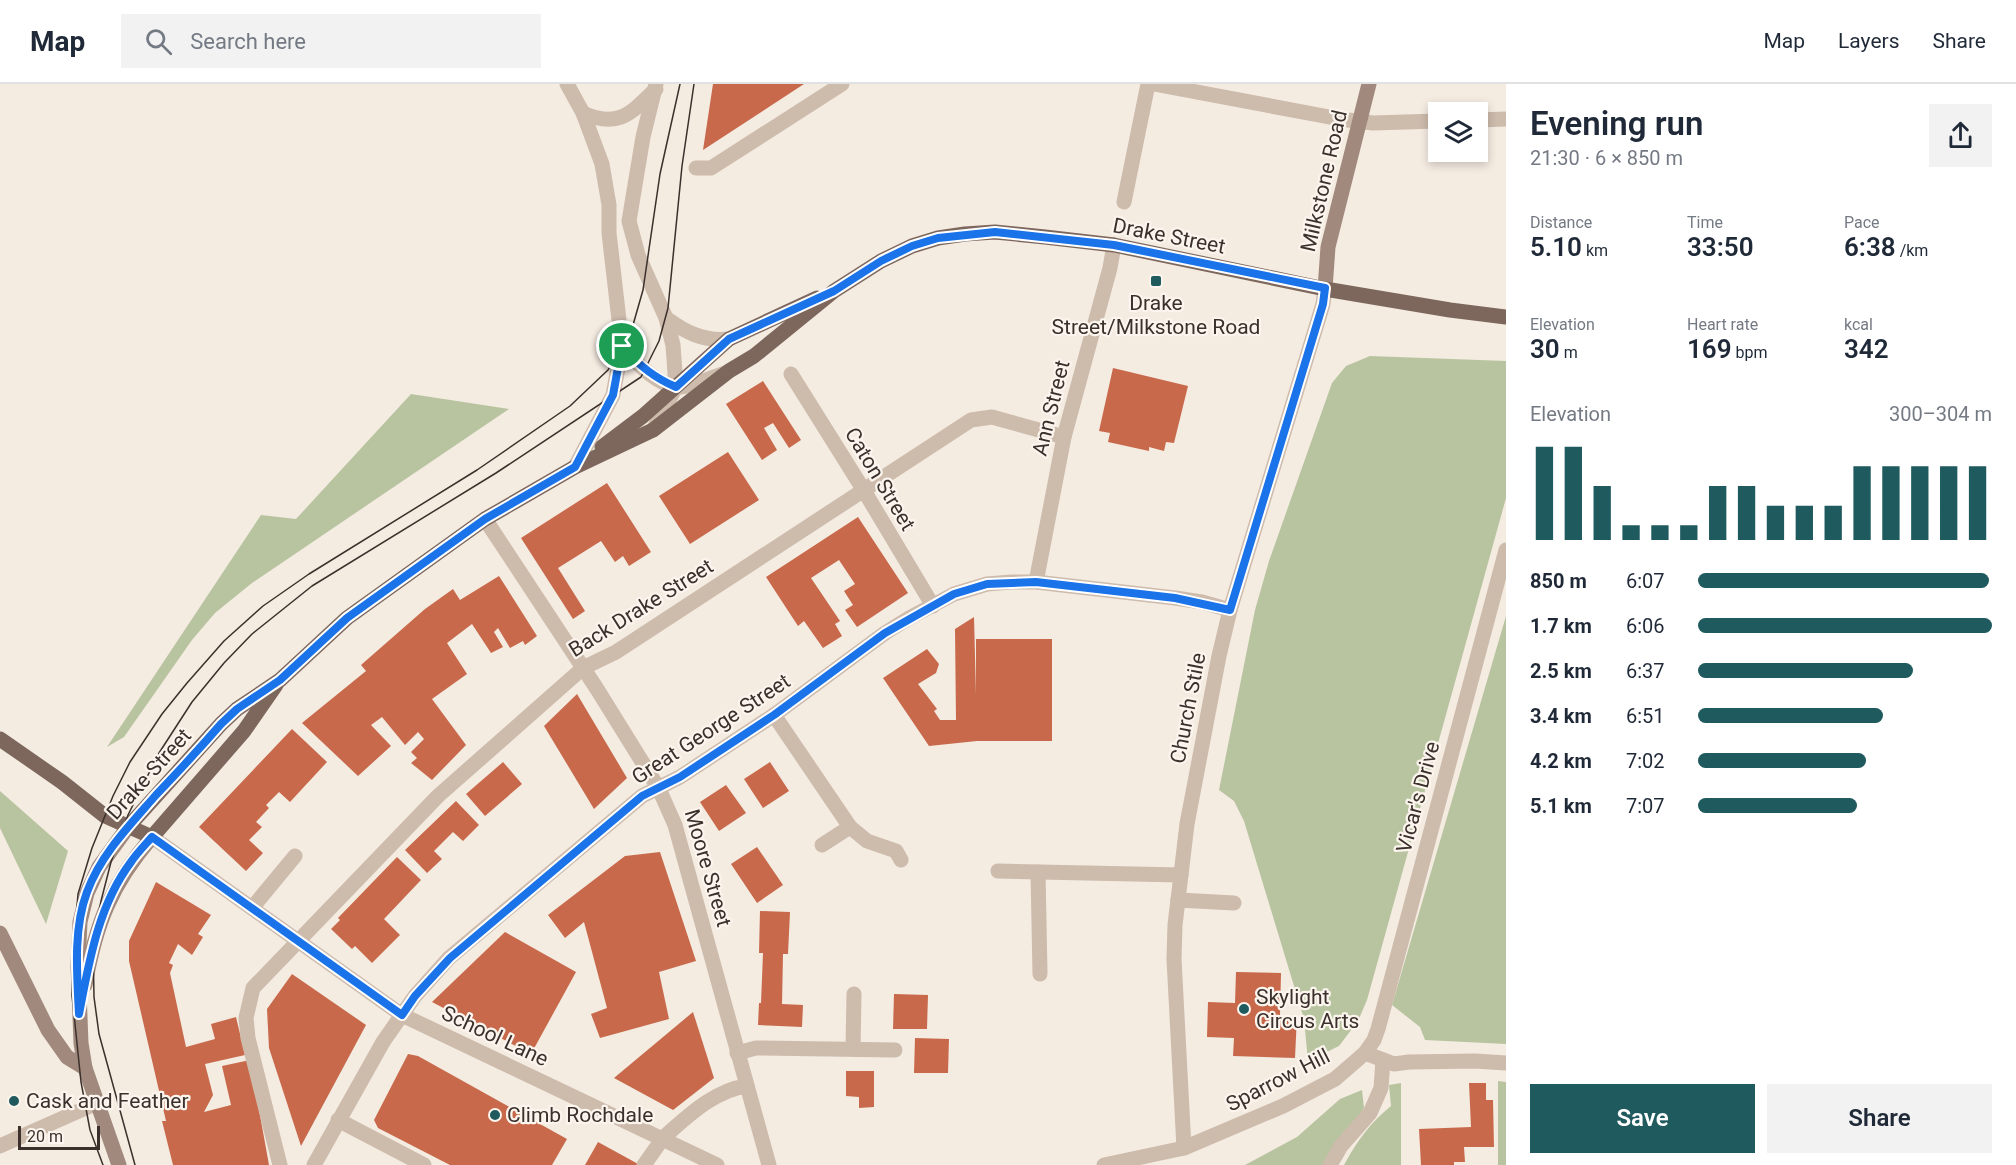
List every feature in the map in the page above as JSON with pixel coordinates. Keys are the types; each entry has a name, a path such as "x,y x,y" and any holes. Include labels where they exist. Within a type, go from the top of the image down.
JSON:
{"main road":[{"name":"Milkstone Road","path":"1325,288 1328,247 1369,84"},
{"name":"Drake Street","path":"575,467 643,416 729,339 834,291 891,256 912,246 938,238 995,232 1114,245 1325,288 1450,310 1506,317"},
{"name":"Drake Street","path":"119,1165 85,1068 79,1014 79,943 80,922 87,893 99,867 128,827 221,724 237,709 280,680 347,618 485,519 575,467 652,430 729,371 754,356 834,291"},
{"name":"Drake Street","path":"152,837 244,731 280,680"},
{"path":"0,740 62,782 105,816 152,837 130,863 102,917 93,944 79,1014"},
{"path":"0,933 48,1030 67,1057 85,1068"}],"street":[{"path":"567,84 596,144 604,175 622,346 613,395 575,467"},
{"path":"696,168 711,168 842,84"},
{"path":"1124,201 1148,84"},
{"path":"1154,84 1359,122 1428,121"},
{"path":"581,110 600,120 619,119 634,110 656,86"},
{"path":"652,430 676,387 673,345 666,318 638,255 629,221 643,137 656,86"},
{"path":"1488,120 1506,119"},
{"name":"Ann Street","path":"1036,582 1064,437 1110,268 1114,245"},
{"name":"Church Stile","path":"1184,1148 1174,959 1178,900 1191,801 1230,610 1323,304 1325,288"},
{"path":"666,318 683,330 699,336 716,340 729,339"},
{"path":"622,346 634,361 657,379 676,387 729,371"},
{"name":"Caton Street","path":"791,374 933,606"},
{"name":"Back Drake Street","path":"280,1165 248,1038 246,1018 253,988 438,796 583,668 616,652 971,420 992,417 1064,437"},
{"name":"Moore Street","path":"485,519 659,789 675,825 769,1165"},
{"name":"Vicar's Drive","path":"1365,1053 1378,1029 1499,605 1506,550"},
{"name":"Great George Street","path":"314,1165 383,1042 415,996 450,958 642,796 680,777 774,715 885,633 954,594 987,584 1036,582 1175,598 1230,610"},
{"path":"774,715 850,827 867,841 896,851 901,860"},
{"path":"822,845 850,827"},
{"name":"School Lane","path":"152,837 402,1015 717,1165"},
{"path":"252,908 295,856"},
{"path":"998,871 1181,875"},
{"path":"1038,872 1040,974"},
{"path":"1178,900 1234,903"},
{"path":"853,1049 854,994"},
{"path":"737,1053 756,1048 895,1050"},
{"path":"1365,1053 1394,1064 1464,1061 1506,1064"},
{"name":"Sparrow Hill","path":"1104,1165 1184,1148 1283,1106 1335,1079 1365,1053"},
{"path":"1330,1165 1341,1146 1370,1113 1381,1088 1383,1060"},
{"path":"644,1165 663,1138 681,1122 720,1093 732,1088 747,1086"},
{"path":"0,1146 98,1103"},
{"path":"338,1120 424,1165"}],"green space":[{"path":"1370,356 1506,361 1506,498 1367,1000 1358,1021 1339,1046 1308,1061 1304,1019 1244,821 1234,801 1219,790 1255,610 1269,561 1332,383 1346,366"},
{"path":"411,394 509,409 252,583 215,613 192,640 124,737 107,747 261,515 296,519"},
{"path":"1506,616 1506,1044 1425,1040 1420,1027 1392,1005"},
{"path":"0,791 68,851 46,924 0,828"},
{"path":"1498,1081 1506,1082 1506,1165 1498,1165"},
{"path":"1401,1083 1401,1165 1344,1165 1364,1133 1391,1106 1389,1085"},
{"path":"1362,1090 1364,1108 1328,1165 1245,1165 1297,1137 1340,1099"}],"building":[{"path":"713,84 804,84 703,150"},
{"path":"1113,368 1188,386 1174,443 1166,442 1164,451 1149,447 1149,451 1108,442 1110,433 1099,431"},
{"path":"763,381 801,440 789,448 773,423 764,428 777,450 762,460 726,404"},
{"path":"728,452 759,500 690,544 659,496"},
{"path":"607,483 651,552 629,566 623,556 615,562 601,541 558,568 585,611 573,619 521,538"},
{"path":"858,517 908,593 857,627 845,610 853,605 844,591 855,584 839,560 811,578 840,621 835,624 842,636 823,648 804,621 798,626 766,577"},
{"path":"499,576 537,636 525,645 523,641 510,648 498,628 494,632 503,647 491,653 472,624 447,643 467,674 432,699 466,745 432,780 411,763 417,758 411,752 424,739 418,732 405,745 382,717 371,725 391,746 358,776 302,723 366,671 361,665 425,609 453,589 460,600"},
{"path":"974,617 976,695 976,639 1052,639 1052,741 977,741 929,746 883,678 927,649 939,664 936,673 918,684 937,709 934,711 940,720 956,720 955,629"},
{"path":"577,694 627,778 594,809 544,726"},
{"path":"292,729 327,762 290,802 279,792 266,805 269,808 256,822 262,827 249,840 263,853 246,871 199,827"},
{"path":"503,762 522,784 485,816 466,794"},
{"path":"770,762 789,791 763,808 744,779"},
{"path":"726,785 746,813 719,831 700,802"},
{"path":"456,801 479,825 463,841 453,832 434,851 442,859 427,873 405,850"},
{"path":"757,847 783,885 757,903 731,864"},
{"path":"660,852 696,961 659,972 669,1019 600,1038 591,1014 607,1008 584,922 565,938 548,915 625,856"},
{"path":"397,857 421,880 384,919 400,935 372,963 355,946 352,949 331,929 340,920 338,918"},
{"path":"156,882 211,915 198,934 203,937 192,955 178,944 169,963 173,965 170,973 186,1047 215,1039 211,1024 236,1017 245,1055 205,1064 213,1095 204,1112 231,1105 222,1066 250,1060 269,1165 173,1165 162,1121 166,1121 129,961 129,941"},
{"path":"760,911 790,912 788,954 783,954 782,1004 803,1005 802,1027 758,1025 763,953 759,953"},
{"path":"505,932 576,972 531,1054 432,1002"},
{"name":"Skylight Circus Arts","path":"1236,972 1281,973 1280,1016 1297,1016 1295,1058 1233,1056 1234,1038 1207,1037 1208,1002 1235,1003"},
{"path":"292,974 366,1025 301,1146 269,1048 267,1009"},
{"path":"894,994 928,995 927,1029 893,1029"},
{"path":"693,1012 714,1078 673,1110 614,1078"},
{"path":"915,1038 949,1039 948,1073 914,1073"},
{"path":"408,1054 418,1056 567,1139 552,1165 450,1165 378,1128 374,1120"},
{"path":"846,1071 874,1071 874,1107 859,1108 859,1097 846,1096"},
{"path":"1469,1083 1486,1083 1486,1100 1493,1100 1494,1147 1464,1147 1465,1162 1454,1162 1454,1165 1421,1165 1419,1129 1471,1127"},
{"path":"598,1142 640,1165 585,1165"}],"tram line":[{"path":"103,1165 90,1130 81,1082 72,995 73,954 78,894 92,848 113,796 130,762 162,714 187,683 224,641 263,606 309,574 477,470 570,406 608,370 633,325 643,290 660,174 680,84"},
{"path":"135,1165 99,1034 94,997 93,944 111,862 128,815 159,753 192,702 224,663 252,634 312,586 496,473 641,377 659,341 668,308 682,166 694,84"}],"place":[{"name":"Drake Street/Milkstone Road","path":"1156,281"},
{"name":"Skylight Circus Arts","path":"1244,1009"},
{"name":"Cask and Feather","path":"14,1101"},
{"name":"Climb Rochdale","path":"495,1115"}],"route":[{"path":"995,232 1114,245 1325,288 1323,304 1230,610 1202,602 1175,598 1036,582 987,584 954,594 885,633 774,715 680,777 642,796 450,958 415,996 402,1015 152,837 130,863 102,917 93,944 79,1014 80,922 87,893 99,867 128,827 221,724 237,709 280,680 347,618 485,519 575,467 613,395 622,346 634,361 657,379 676,387 738,333 834,291 881,261 912,246 938,238 965,234 995,232"}]}
